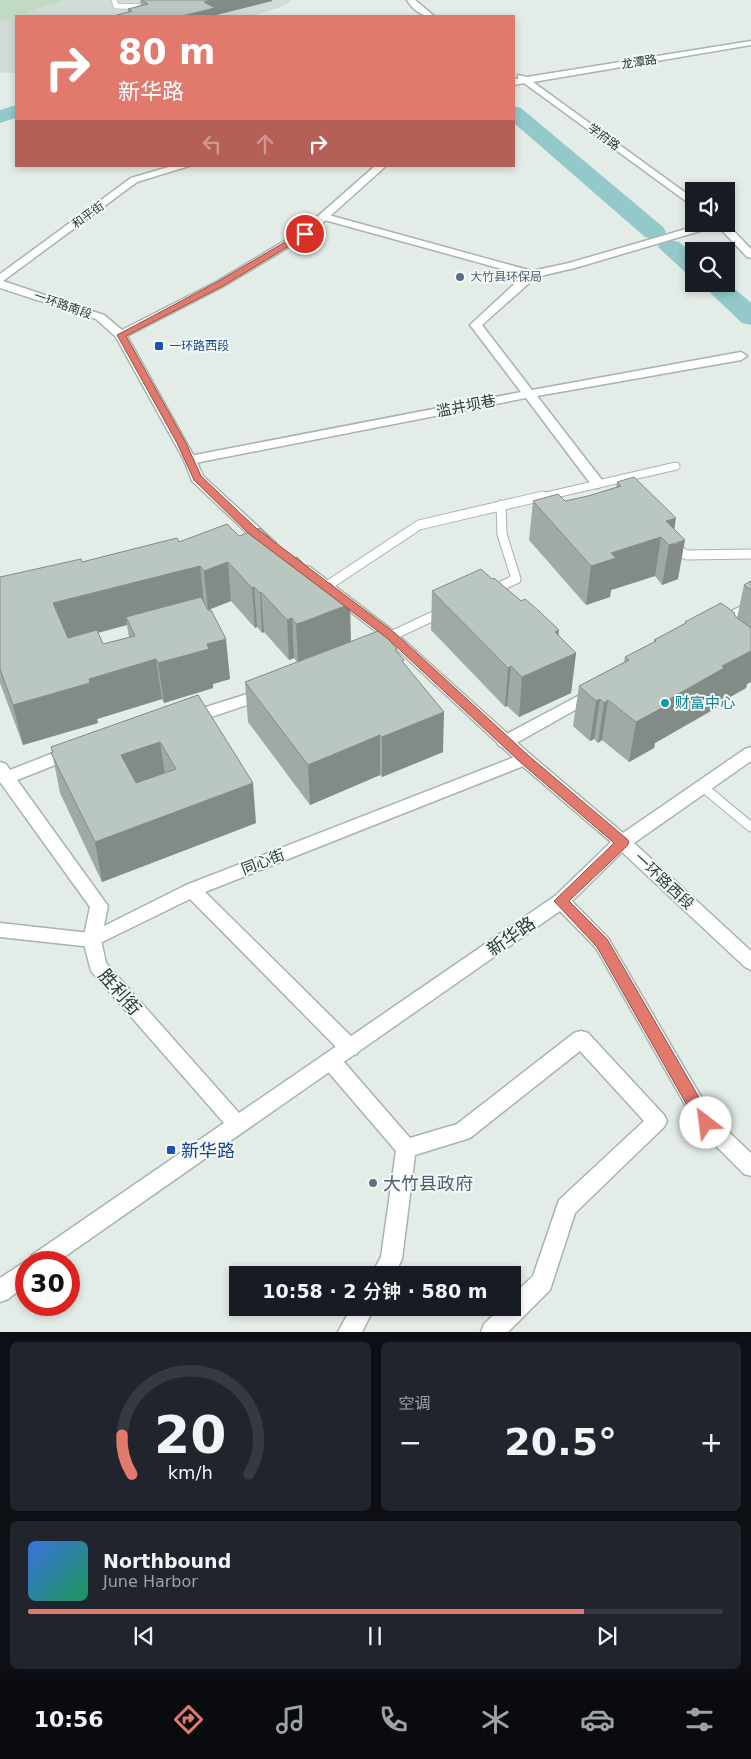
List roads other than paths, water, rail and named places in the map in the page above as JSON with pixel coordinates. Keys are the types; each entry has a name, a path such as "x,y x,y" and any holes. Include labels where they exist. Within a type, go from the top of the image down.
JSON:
{"street":[{"path":"414,2 429,15"},
{"name":"龙潭路","path":"515,82 751,44"},
{"name":"学府路","path":"515,73 685,197"},
{"name":"和平街","path":"0,279 134,180 180,167"},
{"path":"282,553 252,530 197,478 190,460 121,335 220,284 305,234 380,167"},
{"path":"325,217 532,274 571,266 687,232"},
{"path":"729,232 751,255"},
{"path":"532,274 476,325 528,394 602,483"},
{"name":"一环路南段","path":"0,284 100,318 121,335"},
{"name":"滥井坝巷","path":"190,460 528,394 742,356"},
{"name":"一环路西段","path":"297,564 396,640 505,742 622,842 751,962"},
{"path":"730,634 712,627 751,606"},
{"path":"383,652 396,640"},
{"path":"505,742 607,686"},
{"path":"172,724 276,689"},
{"path":"3,773 89,746"},
{"name":"新华路","path":"56,1251 561,901 622,842 751,753"},
{"name":"同心街","path":"92,940 192,890 525,759"},
{"name":"胜利街","path":"3,773 99,906 92,940 97,966 237,1124"},
{"path":"192,890 350,1048"},
{"path":"561,901 602,943 706,1123 751,1167"},
{"path":"0,930 92,940"},
{"path":"406,1148 463,1132 581,1039 657,1121 566,1207 542,1282 492,1332"},
{"path":"331,1061 406,1148 391,1259 387,1266"},
{"path":"0,1291 15,1280"},
{"path":"349,1332 358,1316"}],"lane":[{"path":"114,0 116,6 151,7"},
{"path":"327,586 419,524 676,466"},
{"path":"602,483 627,488"},
{"path":"482,594 516,579 500,532 501,505"},
{"path":"670,538 682,554 687,555 751,554"},
{"path":"396,640 449,610"},
{"path":"703,787 751,827"}],"waterway":[{"path":"0,117 15,111"},
{"path":"515,113 654,232"},
{"path":"670,247 685,260"},
{"path":"723,292 751,317"}],"place":[{"name":"大竹县环保局","path":"460,277"},
{"name":"一环路西段","path":"159,346"},
{"name":"财富中心","path":"665,703"},
{"name":"新华路","path":"171,1150"},
{"name":"大竹县政府","path":"373,1183"}]}
